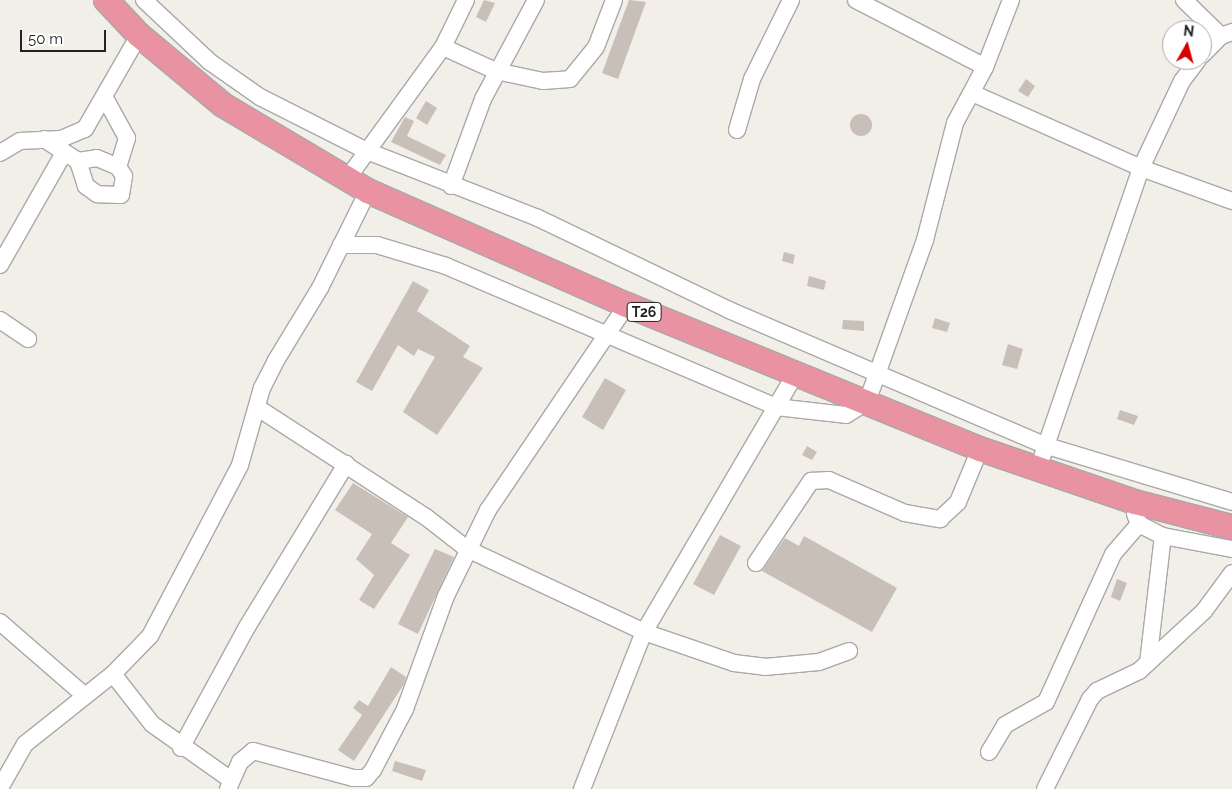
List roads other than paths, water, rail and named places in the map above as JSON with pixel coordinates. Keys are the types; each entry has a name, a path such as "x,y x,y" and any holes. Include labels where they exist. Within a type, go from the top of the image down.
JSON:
{"highway":[{"name":"T26","path":"106,0 139,35 223,105 368,191 627,305 980,449 1038,469 1137,513 1232,527"}],"street":[{"path":"347,179 443,47 466,0"},
{"path":"451,186 496,70 536,0"},
{"path":"443,47 496,70 543,81 570,79 596,47 614,0"},
{"path":"738,130 752,79 791,0"},
{"path":"856,0 985,68"},
{"path":"341,245 376,245 409,252 776,406 846,415 867,402 925,240 955,123 985,68 1010,0"},
{"path":"1184,0 1226,34 1212,46"},
{"path":"149,3 210,62 260,96 367,151 451,186 538,218 729,310 879,371 1046,446 1232,502"},
{"path":"0,153 20,141 81,133 105,98 139,35"},
{"path":"1038,469 1141,168 1182,81 1190,70"},
{"path":"972,93 1141,168 1232,201"},
{"path":"71,157 86,186 112,197 121,195 124,187 118,167 127,138 105,98"},
{"path":"42,139 71,157 97,158 118,167"},
{"path":"0,265 71,157"},
{"path":"0,788 25,744 84,695 113,674 150,636 222,504 240,466 274,362 341,245 368,191"},
{"path":"113,674 132,704 181,748 229,785 246,754 261,751 364,783 405,709 467,550 509,477 627,305"},
{"path":"0,320 28,338"},
{"path":"582,789 644,632 796,373"},
{"path":"258,408 346,464 467,550 644,632 734,663 765,667 819,662 849,651"},
{"path":"756,563 811,481 829,480 905,513 940,519 958,502 980,449"},
{"path":"181,748 247,627 346,464"},
{"path":"989,752 1005,725 1049,698 1112,554 1137,513 1163,536 1232,549"},
{"path":"1148,663 1163,536"},
{"path":"1045,789 1090,699 1097,691 1130,678 1148,663 1204,611 1232,573"},
{"path":"0,622 84,695"}]}
